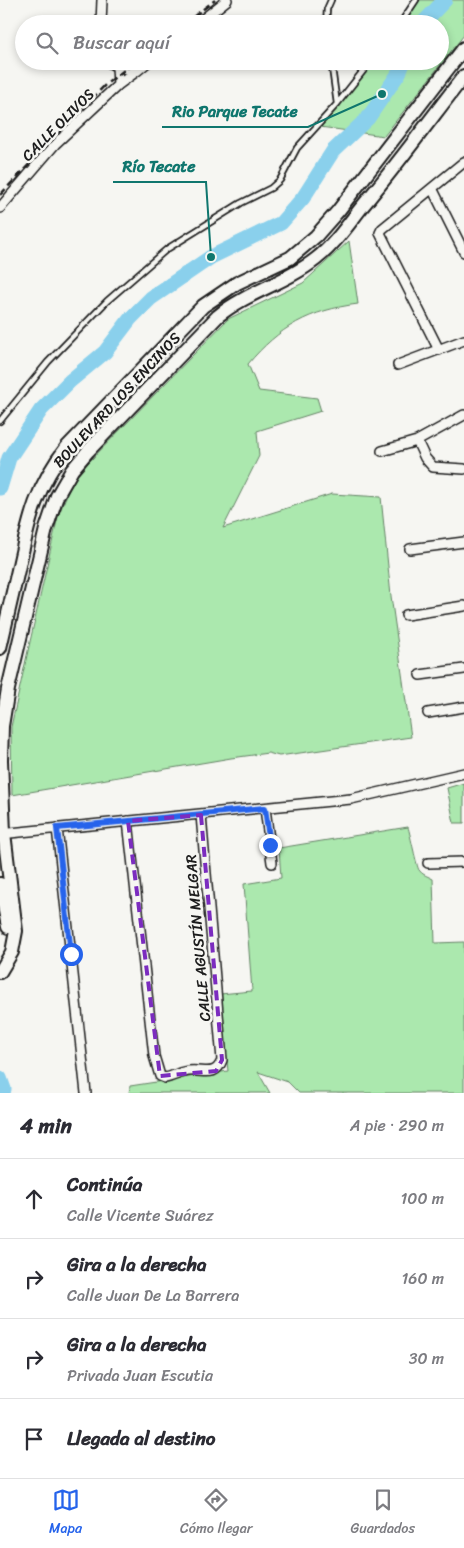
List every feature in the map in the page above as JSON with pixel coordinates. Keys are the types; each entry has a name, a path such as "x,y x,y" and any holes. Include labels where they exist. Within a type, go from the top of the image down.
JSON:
{"main road":[{"name":"BOULEVARD LOS ENCINOS","path":"449,67 464,48"},
{"name":"BOULEVARD LOS ENCINOS","path":"0,648 29,517 43,484 67,447 203,306 216,295 290,258 304,248 338,211 447,70"},
{"name":"BOULEVARD LOS ENCINOS","path":"2,963 15,942 16,931 2,834 1,760 4,710 50,512 64,481 88,450 218,316 237,303 289,278 318,258 330,246 374,193 464,76"},
{"path":"360,183 374,193"},
{"name":"BOULEVARD LOS ENCINOS","path":"0,884 8,927 2,963"}],"street":[{"path":"102,0 102,15"},
{"path":"208,15 227,0"},
{"path":"117,70 118,85"},
{"path":"132,70 137,71"},
{"name":"CALLE OLIVOS","path":"0,208 55,144 118,85 137,71"},
{"path":"439,350 380,233 382,229 464,162"},
{"path":"432,188 464,252"},
{"path":"398,365 464,340"},
{"path":"382,451 417,440 464,415"},
{"path":"417,440 425,458 434,467 464,469"},
{"path":"410,549 464,542"},
{"path":"406,615 464,606"},
{"path":"420,674 464,669"},
{"path":"428,712 464,707"},
{"path":"2,834 201,815 360,797 464,773"},
{"path":"265,808 272,864"},
{"name":"CALLE AGUSTÍN MELGAR","path":"128,821 154,1056 160,1076 165,1078 189,1071 216,1070 220,1068 222,1060 201,815"},
{"path":"57,828 86,1093"},
{"path":"428,863 464,862"}],"lane":[{"path":"327,15 331,0"},
{"path":"406,15 416,0"},
{"path":"332,70 336,104"},
{"path":"0,421 48,362 107,301 167,250 241,203 271,188 280,180 297,148 364,70"}],"highlighted area":[{"path":"201,815 222,1060 216,1071 160,1076 128,821"}],"green space":[{"path":"419,0 464,0 464,35 449,54 449,15 408,15"},
{"path":"365,70 436,70 384,136 320,127"},
{"path":"349,241 358,304 325,311 297,322 272,340 248,364 259,391 317,398 321,411 257,431 259,456 223,528 332,494 381,497 391,596 411,737 279,756 268,753 231,758 12,795 11,727 58,516 73,480 228,319 303,283"},
{"path":"464,783 464,823 454,823 447,788"},
{"path":"408,827 419,870 433,879 435,943 464,942 464,1093 299,1093 288,1082 258,1072 270,1093 129,1093 130,1086 228,1071 220,994 252,991 244,884 281,878 279,848"}],"waterway":[{"path":"431,15 445,0"},
{"path":"0,488 9,458 41,410 70,381 105,352 130,319 151,298 211,257 281,223 303,198 333,151 368,118 400,70"},
{"path":"0,1078 4,1089 3,1093"}],"railway":[{"path":"196,15 215,0"},
{"path":"0,195 105,85 124,70"}],"place":[{"name":"Rio Parque Tecate","path":"382,94"},
{"name":"Río Tecate","path":"211,257"}],"route":[{"path":"71,954 57,828 265,808 270,845"}]}
